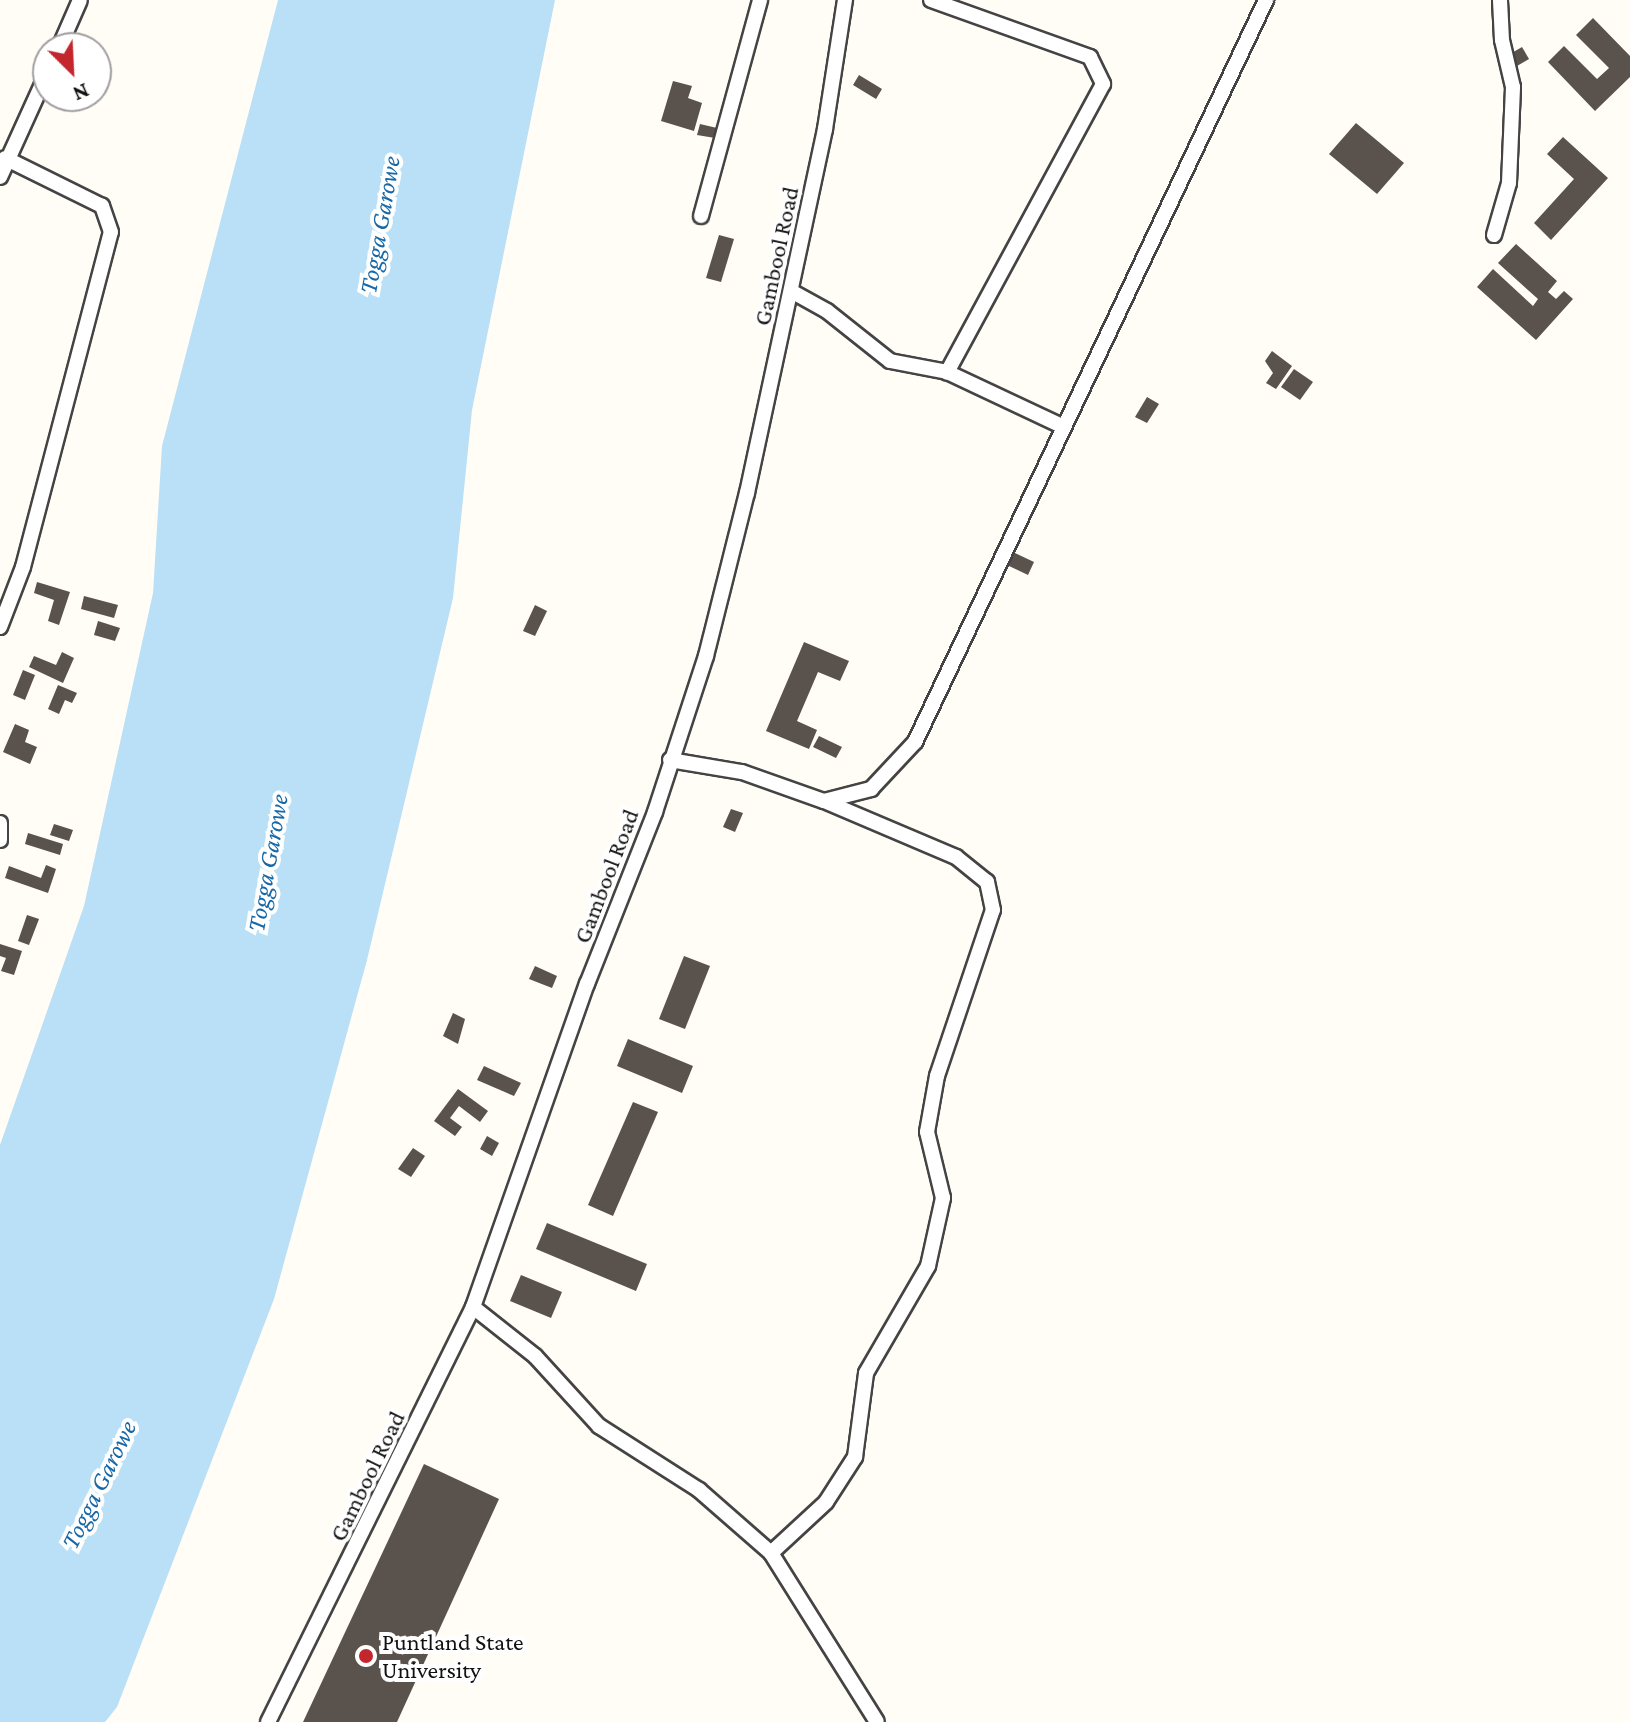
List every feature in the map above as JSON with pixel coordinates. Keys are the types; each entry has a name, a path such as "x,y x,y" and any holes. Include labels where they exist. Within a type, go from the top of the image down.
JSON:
{"street":[{"path":"66,32 80,0"},
{"path":"701,216 760,0"},
{"name":"Gambool Road","path":"268,1722 473,1307 706,656 736,538 791,291 845,0"},
{"path":"931,0 1090,57 1103,84 947,372"},
{"path":"824,801 871,789 915,742 1266,0"},
{"path":"1494,235 1509,183 1513,87 1502,40 1500,0"},
{"path":"0,177 5,158 32,103"},
{"path":"0,627 23,567 111,232 102,206 5,158"},
{"path":"791,291 827,311 890,361 947,372 1064,427"},
{"path":"670,760 742,772 824,801 956,857 987,882 993,910 937,1076 929,1118 927,1132 943,1198 928,1266 866,1373 855,1457 826,1502 771,1553"},
{"path":"0,823 0,840"},
{"path":"473,1307 535,1356 599,1426 699,1490 771,1553 877,1722"}],"water":[{"name":"Togga Garowe","path":"278,0 555,0 472,410 453,598 367,960 274,1299 117,1707 105,1722 0,1722 0,1145 84,906 153,593 162,446"}],"building":[{"path":"1593,18 1630,56 1630,77 1595,111 1548,62 1564,46 1597,79 1609,68 1576,35"},
{"path":"1522,47 1529,59 1517,66 1510,54"},
{"path":"859,75 882,89 876,99 853,85"},
{"path":"673,81 692,86 688,98 702,103 694,131 661,121"},
{"path":"1356,123 1404,163 1377,194 1329,154"},
{"path":"700,124 717,128 715,138 697,135"},
{"path":"1563,137 1608,178 1551,240 1534,223 1574,179 1547,154"},
{"path":"719,235 734,239 721,282 706,278"},
{"path":"1516,244 1557,281 1548,292 1556,299 1564,291 1573,299 1536,340 1477,287 1493,269 1533,306 1538,299 1498,263"},
{"path":"1272,351 1292,366 1276,389 1266,383 1273,373 1265,361"},
{"path":"1294,369 1313,382 1300,400 1281,387"},
{"path":"1147,397 1159,404 1147,423 1135,417"},
{"path":"1013,552 1034,562 1028,575 1007,565"},
{"path":"37,582 70,592 59,625 48,621 54,600 34,593"},
{"path":"84,596 118,605 114,618 81,609"},
{"path":"535,605 547,611 535,636 523,631"},
{"path":"98,621 120,628 115,641 94,635"},
{"path":"804,642 849,661 840,681 818,672 797,721 817,730 809,749 766,731"},
{"path":"62,652 74,658 63,683 29,667 34,656 56,665"},
{"path":"23,670 35,675 25,700 13,695"},
{"path":"58,685 77,693 72,703 65,700 59,714 48,709"},
{"path":"15,724 29,730 25,742 37,747 30,764 3,752"},
{"path":"819,736 842,747 836,758 813,747"},
{"path":"731,809 743,813 735,832 723,827"},
{"path":"54,824 73,830 69,841 50,835"},
{"path":"28,833 63,844 60,855 25,844"},
{"path":"46,865 56,869 48,893 5,878 9,866 41,878"},
{"path":"27,915 39,919 29,945 18,941"},
{"path":"0,944 22,951 14,975 1,971 6,958 0,956"},
{"path":"684,956 710,966 685,1029 659,1019"},
{"path":"535,966 557,976 552,988 529,979"},
{"path":"453,1013 465,1019 458,1044 443,1036"},
{"path":"628,1039 693,1066 682,1093 617,1066"},
{"path":"484,1066 521,1083 514,1096 477,1080"},
{"path":"458,1089 488,1111 480,1122 459,1106 450,1118 462,1127 455,1136 434,1121"},
{"path":"633,1102 658,1112 613,1216 588,1205"},
{"path":"487,1136 499,1143 492,1156 480,1149"},
{"path":"413,1148 425,1156 411,1177 398,1169"},
{"path":"547,1223 647,1264 636,1291 536,1249"},
{"path":"521,1275 562,1292 551,1318 510,1301"},
{"path":"424,1464 499,1499 397,1722 303,1722"}],"place":[{"name":"Puntland State University","path":"366,1656"}]}
